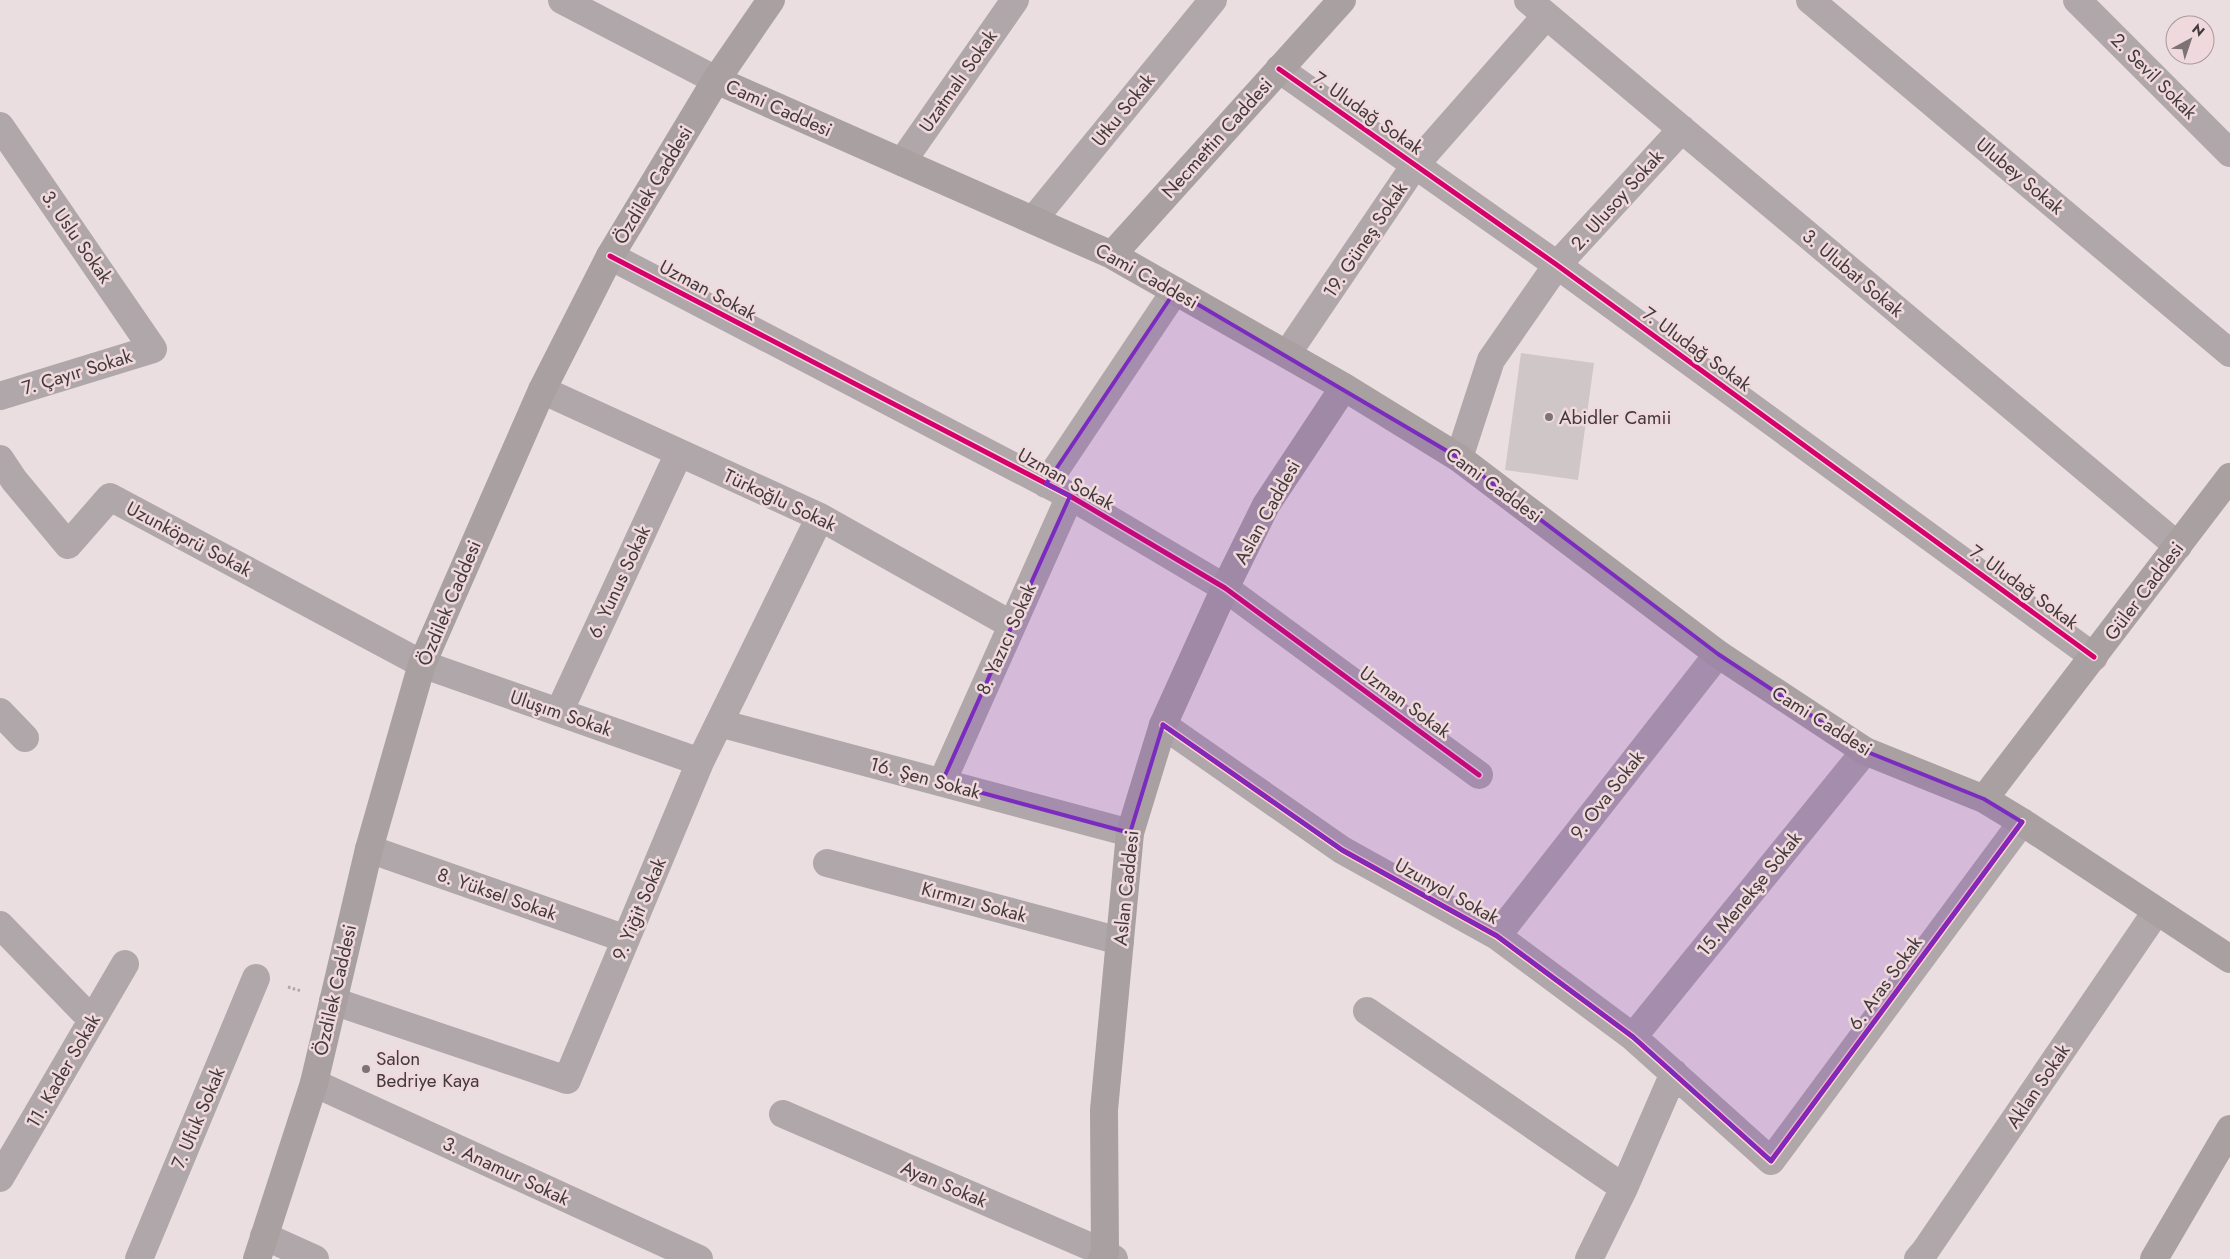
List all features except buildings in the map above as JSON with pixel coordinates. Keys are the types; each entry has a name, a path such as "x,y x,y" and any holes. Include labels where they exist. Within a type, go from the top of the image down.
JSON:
{"main road":[{"name":"Özdilek Caddesi","path":"260,1247 314,1083 369,849 422,664 542,390 610,256 716,80 771,0"},
{"name":"Necmettin Caddesi","path":"1112,255 1342,0"},
{"name":"Cami Caddesi","path":"716,80 1112,255 1344,387 1460,458 1718,654 1864,751 1984,799 2230,959"},
{"name":"Aslan Caddesi","path":"1107,1257 1104,1110 1130,833 1163,725 1225,588 1266,505 1344,387"},
{"name":"Güler Caddesi","path":"1984,799 2230,477"},
{"path":"2154,1259 2230,1129"}],"street":[{"path":"562,0 716,80"},
{"name":"Uzatmalı Sokak","path":"902,162 1015,0"},
{"name":"Utku Sokak","path":"1033,220 1213,0"},
{"name":"Ulubey Sokak","path":"1810,0 2230,353"},
{"name":"2. Sevil Sokak","path":"2078,0 2230,153"},
{"name":"3. Ulubat Sokak","path":"1537,8 2178,546"},
{"name":"19. Güneş Sokak","path":"1287,354 1416,165 1537,8"},
{"name":"7. Uludağ Sokak","path":"1280,69 1557,265 2094,657"},
{"name":"3. Uslu Sokak","path":"0,126 153,349"},
{"name":"2. Ulusoy Sokak","path":"1460,458 1491,360 1557,265 1682,129"},
{"name":"Uzman Sokak","path":"610,256 1070,496 1225,588 1479,775"},
{"path":"1046,484 1175,291"},
{"name":"7. Çayır Sokak","path":"0,396 153,349"},
{"name":"Türkoğlu Sokak","path":"542,390 820,517 1012,625"},
{"name":"6. Yunus Sokak","path":"559,712 679,453"},
{"name":"Uzunköprü Sokak","path":"0,458 14,480 68,545 110,497 422,664"},
{"name":"8. Yazıcı Sokak","path":"942,782 1070,496"},
{"name":"9. Yiğit Sokak","path":"333,1001 566,1080 700,762 820,517"},
{"name":"9. Ova Sokak","path":"1496,936 1718,654"},
{"name":"Uluşım Sokak","path":"422,664 700,762"},
{"path":"0,712 25,738"},
{"name":"16. Şen Sokak","path":"719,724 1130,833"},
{"name":"Uzunyol Sokak","path":"1163,725 1342,850 1496,936 1633,1037 1771,1161"},
{"name":"15. Menekşe Sokak","path":"1633,1037 1864,751"},
{"name":"6. Aras Sokak","path":"1771,1161 2022,822"},
{"name":"8. Yüksel Sokak","path":"369,849 626,939"},
{"name":"Kırmızı Sokak","path":"827,863 1120,941"},
{"name":"Aklan Sokak","path":"1918,1259 2156,912"},
{"path":"0,925 92,1020"},
{"name":"11. Kader Sokak","path":"0,1178 125,964"},
{"name":"7. Ufuk Sokak","path":"139,1259 256,978"},
{"path":"1367,1011 1624,1188"},
{"path":"1589,1259 1624,1188 1674,1073"},
{"name":"3. Anamur Sokak","path":"314,1083 699,1259"},
{"name":"Ayan Sokak","path":"783,1114 1107,1257"},
{"path":"260,1247 315,1259"}],"path":[{"path":"256,978 333,1001"}],"highlighted area":[{"path":"1175,291 1459,458 1718,654 1865,751 1984,799 2022,822 1771,1161 1633,1037 1497,936 1342,850 1163,725 1130,833 942,782 1070,496 1046,484"}],"cycle path":[{"path":"1279,69 1557,265 2094,657"},
{"path":"610,256 1070,496 1225,588 1479,775"},
{"path":"1163,725 1342,850 1497,936 1633,1037 1771,1161 2022,822"}],"place":[{"name":"Abidler Camii","path":"1549,417"},
{"name":"Salon Bedriye Kaya","path":"366,1069"}]}
